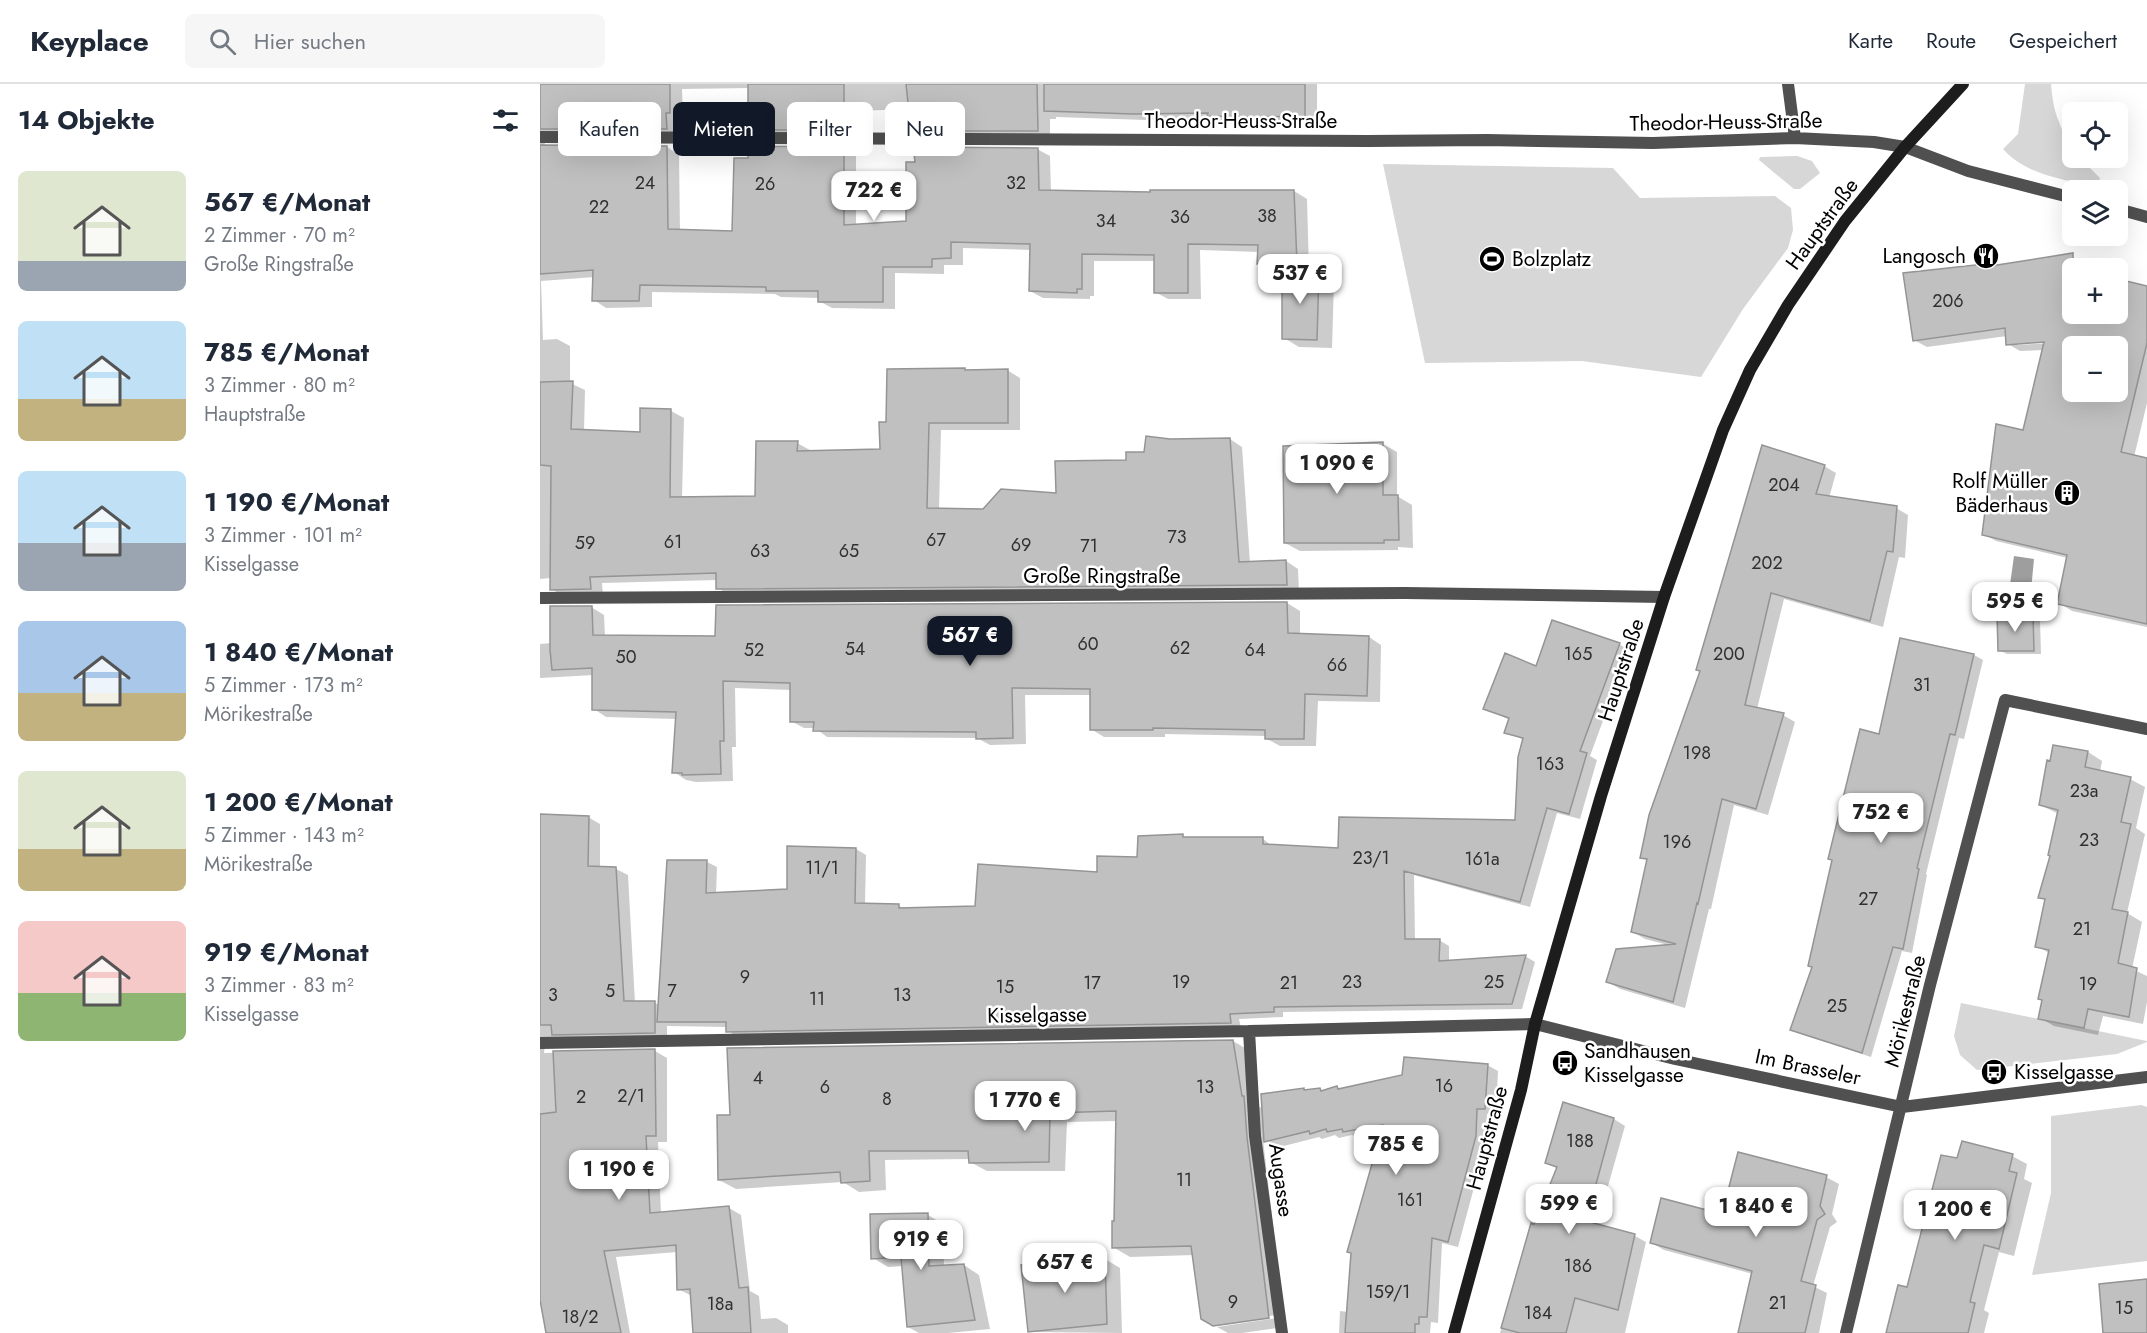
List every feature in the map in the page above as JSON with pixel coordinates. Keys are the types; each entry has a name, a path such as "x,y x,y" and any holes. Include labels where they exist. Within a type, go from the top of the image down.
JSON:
{"street":[{"path":"1788,84 1795,138"},
{"name":"Hauptstraße","path":"1454,1333 1521,1090 1535,1023 1601,796 1664,597 1723,430 1750,370 1788,305 1845,221 1905,147 1962,84"},
{"name":"Theodor-Heuss-Straße","path":"540,137 1487,140 1653,143 1795,138 1874,142 1905,147 1968,171 2062,195"},
{"path":"2128,212 2147,217"},
{"name":"Große Ringstraße","path":"540,598 1404,593 1664,597"},
{"name":"Mörikestraße","path":"1846,1333 1933,974 2005,700 2147,729"},
{"name":"Kisselgasse","path":"540,1043 1249,1032 1535,1023"},
{"name":"Im Brasseler","path":"1535,1023 1675,1059 1902,1107 2147,1077"},
{"name":"Augasse","path":"1249,1032 1256,1136 1282,1333"}],"shaded area":[{"path":"2025,84 2051,84 2056,113 2062,129 2062,168 2090,168 2099,180 2064,180 2034,171 2023,165 2003,149 2018,134"},
{"path":"1797,156 1812,161 1820,173 1800,189 1794,189 1759,160 1760,157"},
{"path":"1383,164 1613,168 1640,198 1775,196 1791,208 1793,230 1788,248 1743,309 1701,377 1582,361 1425,363"},
{"path":"2014,556 2034,559 2030,601 2008,599"},
{"path":"1961,1003 2147,1042 2117,1054 1977,1070 1960,1055 1954,1036"},
{"path":"2141,1105 2147,1107 2147,1261 2032,1275 2051,1193 2051,1116"}],"building":[{"path":"540,84 670,84 670,113 666,113 667,129 661,129 661,102 558,102 558,129 540,129"},
{"path":"748,84 844,84 844,102 787,102 787,130 775,130 775,102 748,102"},
{"path":"906,84 1037,84 1038,131 965,131 965,102 908,102"},
{"path":"1044,84 1305,84 1305,116 1251,117 1207,116 1208,113 1133,114 1044,111"},
{"path":"540,145 558,145 558,156 661,156 661,146 667,146 668,229 732,231 734,158 775,156 775,146 787,146 787,156 844,156 844,225 906,221 906,162 915,162 914,156 965,156 965,147 1038,148 1039,190 1150,192 1150,190 1294,190 1297,263 1257,264 1258,245 1188,244 1188,293 1154,293 1154,255 1082,254 1082,289 1077,289 1077,293 1029,291 1030,244 951,242 951,258 932,259 932,267 883,267 883,302 818,302 818,291 766,291 766,287 640,285 639,301 592,301 593,270 540,274"},
{"path":"2073,253 2073,258 2062,258 2062,324 2128,324 2128,281 2147,286 2147,343 2121,452 2147,458 2147,624 2057,604 2067,555 1982,535 1996,424 2023,430 2044,342 2006,345 2005,328 1913,341 1903,273 1984,264 1984,267"},
{"path":"1282,270 1319,272 1317,340 1282,339"},
{"path":"965,368 965,370 1008,369 1008,423 929,423 927,508 983,509 1001,489 1056,493 1055,461 1126,460 1126,452 1144,452 1146,436 1170,439 1230,438 1239,562 1286,560 1287,585 716,589 716,573 590,577 591,589 550,590 551,466 540,465 540,382 573,381 571,429 640,432 640,408 671,409 670,497 755,496 756,441 798,441 797,451 880,449 879,422 886,422 887,369"},
{"path":"1383,442 1383,495 1398,495 1399,540 1384,540 1384,543 1284,543 1283,446"},
{"path":"1762,445 1825,465 1816,494 1897,506 1893,552 1887,551 1870,621 1771,593 1745,705 1784,713 1756,809 1722,799 1673,1002 1606,982 1616,949 1676,944 1631,932 1647,859 1640,858 1649,815 1700,671 1696,670"},
{"path":"1287,602 1288,633 1369,636 1367,696 1305,694 1304,739 1265,739 1265,730 1153,728 1153,730 1090,730 1090,689 1012,688 1013,738 976,739 976,732 813,731 814,722 790,722 790,683 723,681 724,741 720,741 721,774 682,775 682,773 672,773 676,712 592,710 592,668 552,670 550,650 550,606 592,606 593,635 715,636 716,605"},
{"path":"1997,614 2033,615 2034,651 1998,651"},
{"path":"1552,620 1620,643 1580,751 1587,753 1569,814 1547,808 1520,902 1404,871 1405,939 1440,939 1439,961 1526,955 1512,1004 1274,1007 1274,1012 1230,1014 1231,1023 726,1032 726,1022 657,1022 667,860 707,860 706,893 787,889 787,846 856,848 855,903 899,904 899,908 975,906 978,864 1097,872 1097,856 1137,857 1138,836 1183,834 1183,837 1263,837 1263,844 1338,848 1339,817 1515,820 1518,757 1523,738 1504,733 1509,718 1483,709 1505,653 1536,666"},
{"path":"1900,638 1974,654 1955,735 1950,734 1917,868 1919,869 1903,949 1893,947 1862,1053 1790,1030 1812,967 1808,966 1832,860 1828,859 1860,729 1879,734"},
{"path":"2053,745 2088,751 2085,767 2131,777 2121,822 2131,824 2112,909 2128,912 2118,963 2137,968 2129,1017 2088,1009 2084,1028 2038,1019 2042,1000 2038,999 2049,950 2035,947 2045,899 2038,898 2050,856 2048,855 2058,810 2039,805 2047,760 2050,761"},
{"path":"540,814 589,816 588,866 616,867 624,1001 655,1001 655,1033 552,1035 551,1025 540,1025"},
{"path":"1233,1040 1242,1096 1244,1096 1269,1318 1213,1326 1201,1319 1191,1246 1112,1248 1116,1111 1050,1113 1049,1162 969,1163 968,1151 869,1151 870,1181 841,1183 840,1172 718,1180 717,1115 730,1115 727,1048"},
{"path":"655,1049 656,1136 646,1136 650,1213 729,1206 739,1288 748,1287 751,1333 693,1333 690,1289 677,1290 676,1245 604,1251 621,1333 546,1333 540,1300 540,1114 556,1112 553,1051"},
{"path":"1404,1057 1488,1064 1485,1109 1477,1109 1476,1136 1448,1242 1432,1238 1427,1317 1419,1317 1419,1324 1415,1324 1415,1333 1345,1333 1351,1253 1347,1252 1383,1125 1343,1132 1342,1129 1327,1132 1326,1129 1310,1134 1309,1131 1264,1142 1261,1094 1304,1088 1304,1090 1320,1088 1321,1091 1337,1086 1338,1089 1402,1075"},
{"path":"1563,1102 1614,1118 1586,1221 1635,1234 1618,1310 1575,1298 1566,1333 1520,1333 1501,1328 1531,1223 1534,1224 1557,1167 1545,1163"},
{"path":"1962,1141 2013,1154 2009,1171 2017,1173 1999,1249 1984,1245 1970,1302 1975,1303 1968,1333 1886,1333 1898,1285 1907,1287 1941,1155 1957,1158"},
{"path":"1738,1152 1827,1175 1820,1206 1825,1214 1817,1220 1801,1281 1816,1285 1805,1333 1738,1333 1752,1271 1650,1243 1661,1198 1722,1214"},
{"path":"928,1213 929,1266 964,1264 975,1320 907,1327 901,1257 871,1259 870,1214"},
{"path":"1105,1258 1107,1324 1028,1332 1021,1265"},
{"path":"2147,1279 2147,1333 2103,1333 2099,1284"}],"place":[{"name":"Langosch","path":"1986,256"},
{"name":"Bolzplatz","path":"1492,259"},
{"name":"Rolf Müller Bäderhaus","path":"2067,493"},
{"name":"Sandhausen Kisselgasse","path":"1565,1063"},
{"name":"Kisselgasse","path":"1994,1072"}]}
